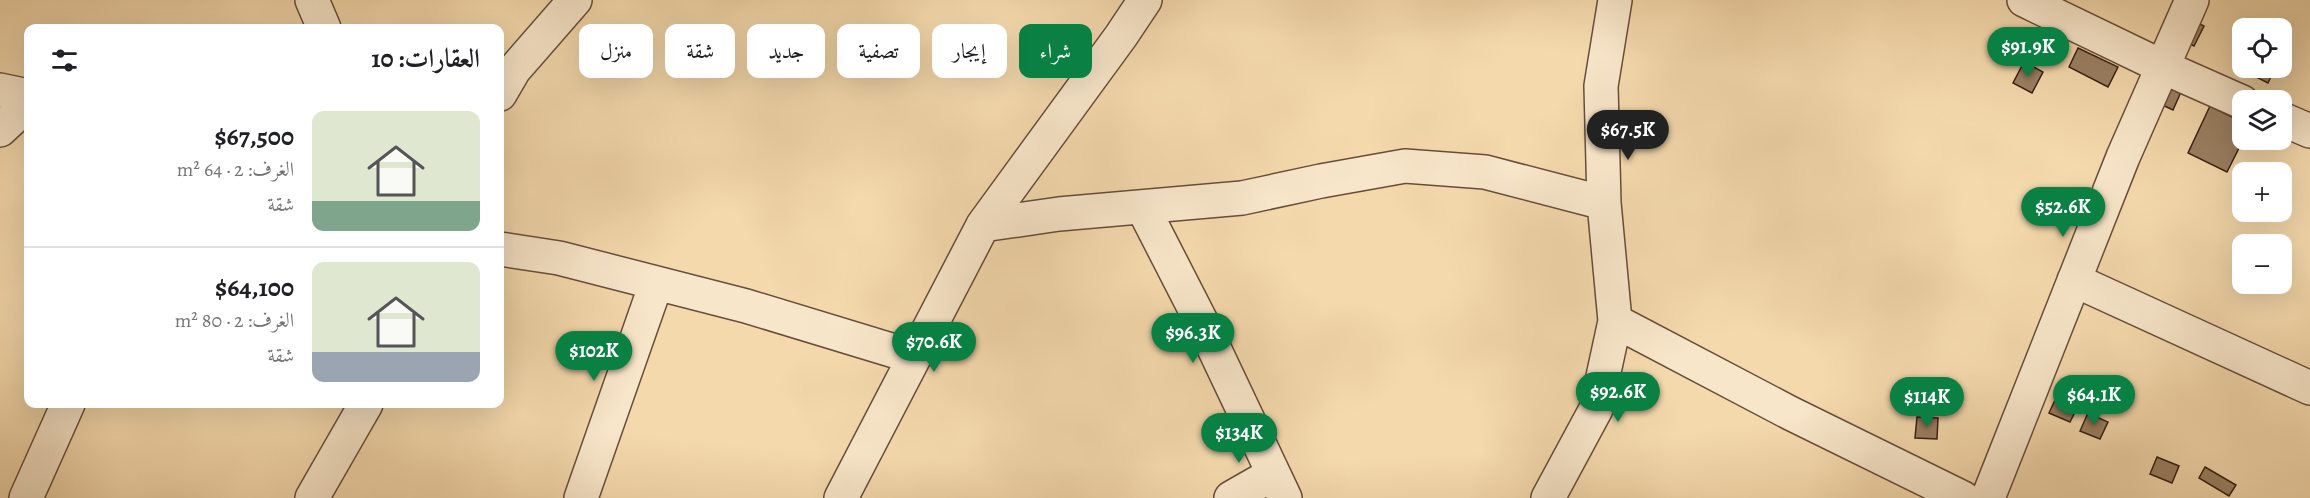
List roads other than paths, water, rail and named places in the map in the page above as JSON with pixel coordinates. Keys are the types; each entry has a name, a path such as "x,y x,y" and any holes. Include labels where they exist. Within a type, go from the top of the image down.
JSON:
{"street":[{"path":"504,78 575,0"},
{"path":"841,498 983,225 1114,46 1144,0"},
{"path":"1548,498 1596,409 1615,321 1604,203 1602,86 1616,0"},
{"path":"2024,0 2232,98"},
{"path":"1988,498 2123,157 2192,0"},
{"path":"0,90 24,95"},
{"path":"0,130 24,108"},
{"path":"2292,123 2310,131"},
{"path":"983,225 1059,214 1242,198 1405,166 1485,172 1604,203"},
{"path":"1143,208 1203,325 1279,486 1231,498"},
{"path":"504,250 559,258 746,306 914,357"},
{"path":"2074,280 2310,388"},
{"path":"580,498 656,284"},
{"path":"1615,321 1790,413 1964,498"},
{"path":"26,498 66,408"},
{"path":"312,498 364,408"}]}
